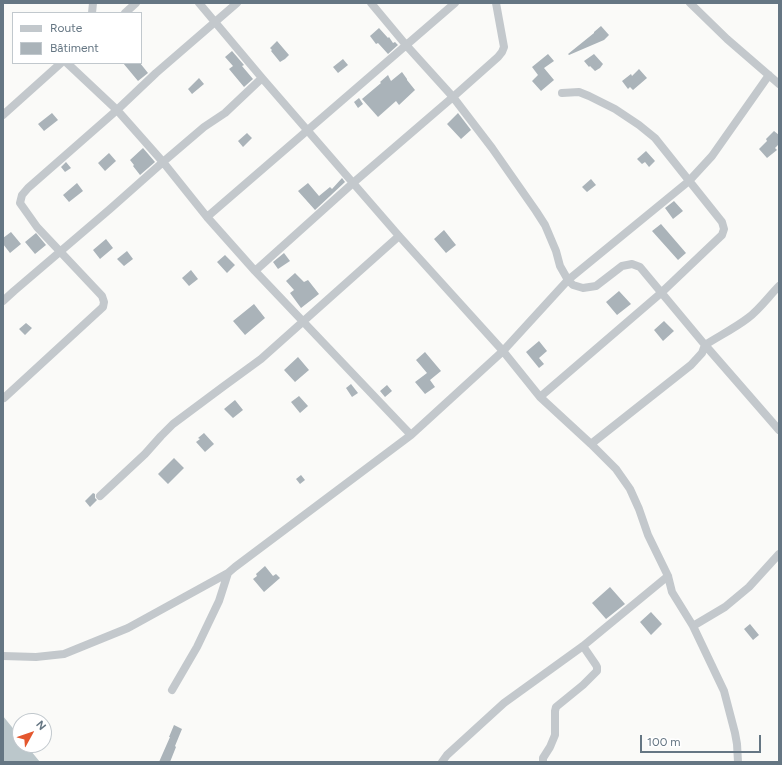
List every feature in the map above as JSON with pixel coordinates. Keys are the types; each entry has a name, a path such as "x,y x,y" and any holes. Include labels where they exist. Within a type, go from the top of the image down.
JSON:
{"street":[{"path":"126,12 136,3"},
{"path":"199,3 399,236 503,351 540,397 616,469 630,489 648,535 668,576 672,592 693,626 724,691 735,733 738,762"},
{"path":"4,398 103,308 104,302 102,296 37,227 20,203 22,195 156,73 237,3"},
{"path":"371,3 406,45 453,97 492,148 536,211 544,225 556,251 560,266 568,280 573,285 583,288 596,286 622,266 632,264 640,267 779,430"},
{"path":"207,217 455,3"},
{"path":"255,271 353,183 498,57 504,47 496,3"},
{"path":"690,3 727,39 779,84"},
{"path":"3,115 60,64"},
{"path":"68,64 117,110 163,162 207,217 255,271 411,435"},
{"path":"3,656 36,657 64,654 128,628 228,573 411,435 503,351 568,280 689,181 712,156 769,75"},
{"path":"3,301 204,127 225,113 262,78"},
{"path":"540,397 661,293 722,235 724,229 722,222 655,138 615,109 589,96 579,92 562,93"},
{"path":"100,496 145,454 173,424 261,359 399,236"},
{"path":"591,444 691,365 702,353 705,345 748,318 779,286"},
{"path":"693,626 725,607 749,587 779,554"},
{"path":"172,690 197,647 219,601 228,573"},
{"path":"442,762 447,755 504,703 583,646 668,576"},
{"path":"544,762 544,758 555,735 556,707 583,685 597,670 596,665 583,646"}],"shaded area":[{"path":"3,716 12,727 12,753 33,753 40,762 3,762"}],"building":[{"path":"601,26 609,35 604,40 569,55 568,54 594,33"},
{"path":"379,28 393,43 395,42 398,45 388,54 378,43 376,44 370,36"},
{"path":"277,41 289,55 280,62 270,48"},
{"path":"232,51 253,79 244,87 229,69 233,66 225,57"},
{"path":"548,54 554,61 544,68 554,80 541,91 532,81 538,75 532,67"},
{"path":"594,54 603,64 595,71 584,61"},
{"path":"343,59 348,65 338,73 333,67"},
{"path":"124,64 141,64 148,73 138,81"},
{"path":"639,69 647,78 633,90 630,87 628,89 622,81 631,74 632,76"},
{"path":"402,72 415,90 399,105 396,101 378,117 362,99 388,75 391,81"},
{"path":"199,78 204,84 192,94 188,89"},
{"path":"359,98 363,104 358,108 354,102"},
{"path":"52,113 58,120 44,131 38,124"},
{"path":"458,113 471,130 461,139 447,124"},
{"path":"774,131 779,135 779,144 775,148 777,150 767,158 759,149"},
{"path":"247,133 252,138 243,147 238,141"},
{"path":"143,148 155,162 140,175 130,160"},
{"path":"646,151 655,161 649,167 645,162 642,164 637,159"},
{"path":"109,153 116,161 105,171 98,163"},
{"path":"66,162 71,168 65,172 61,167"},
{"path":"342,178 345,182 315,210 298,191 308,183 319,196 330,187 332,189"},
{"path":"591,179 596,185 587,192 582,187"},
{"path":"77,183 83,191 69,202 63,195"},
{"path":"674,201 683,211 673,219 665,208"},
{"path":"661,224 686,253 678,260 652,231"},
{"path":"444,230 456,245 446,253 434,239"},
{"path":"11,232 21,244 10,253 3,244 3,238"},
{"path":"36,233 46,245 35,254 25,242"},
{"path":"106,239 113,248 100,259 93,250"},
{"path":"127,251 133,259 124,266 117,259"},
{"path":"284,253 290,261 278,269 273,262"},
{"path":"225,255 235,265 227,273 217,262"},
{"path":"191,270 198,279 189,286 182,278"},
{"path":"295,273 304,282 308,280 319,294 301,308 290,293 294,290 286,281"},
{"path":"619,291 631,304 617,315 606,302"},
{"path":"254,304 265,318 245,335 233,321"},
{"path":"664,321 674,331 663,341 654,330"},
{"path":"26,323 32,328 25,335 19,329"},
{"path":"539,341 547,351 539,358 544,364 539,368 526,352"},
{"path":"425,352 441,371 430,380 435,387 425,394 415,382 427,373 416,360"},
{"path":"298,357 309,370 295,382 284,370"},
{"path":"351,384 358,393 352,397 346,388"},
{"path":"387,385 392,391 385,397 380,391"},
{"path":"299,396 308,406 300,413 291,402"},
{"path":"235,400 243,410 233,418 224,409"},
{"path":"204,433 214,444 205,452 196,442"},
{"path":"174,458 184,468 168,484 158,474"},
{"path":"301,475 305,480 300,484 296,479"},
{"path":"93,493 95,494 95,498 97,500 90,507 85,501"},
{"path":"265,566 273,576 276,574 280,578 264,592 253,579"},
{"path":"610,587 625,604 606,619 592,603"},
{"path":"651,612 662,624 651,635 640,622"},
{"path":"750,624 759,635 753,640 744,629"},
{"path":"174,725 182,729 170,762 159,762 170,737"}]}
